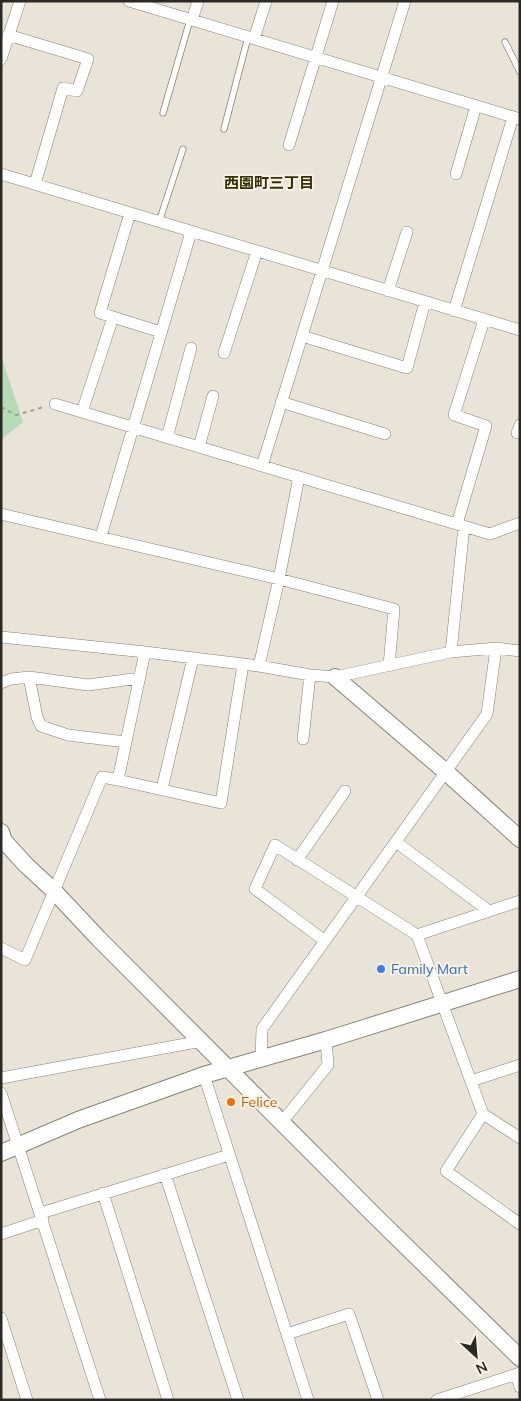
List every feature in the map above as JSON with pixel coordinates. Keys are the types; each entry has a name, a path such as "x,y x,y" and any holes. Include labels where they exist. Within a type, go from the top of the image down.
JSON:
{"street":[{"path":"1,59 20,1"},
{"path":"129,1 516,118 454,311"},
{"path":"191,20 198,1"},
{"path":"251,38 266,1"},
{"path":"289,146 333,1"},
{"path":"262,466 405,1"},
{"path":"8,35 88,59 77,91 63,88 35,184"},
{"path":"456,174 476,106"},
{"path":"1,174 519,329"},
{"path":"130,213 100,313 161,332"},
{"path":"101,536 191,232"},
{"path":"388,291 407,232"},
{"path":"224,352 257,251"},
{"path":"302,336 407,368 425,302"},
{"path":"82,412 113,317"},
{"path":"451,652 460,525 486,426 454,416 484,320"},
{"path":"167,438 191,348"},
{"path":"200,447 212,396"},
{"path":"281,402 385,434"},
{"path":"55,404 490,534 520,523"},
{"path":"259,666 279,579 299,477"},
{"path":"1,514 279,579 394,609 389,666"},
{"path":"1,638 145,652 259,666 310,675 335,676 451,652 496,648 520,651"},
{"path":"261,1060 262,1029 487,714 496,648"},
{"path":"118,780 145,652"},
{"path":"162,789 193,658"},
{"path":"1,948 25,960 102,777 221,802 243,664"},
{"path":"303,739 310,675"},
{"path":"335,676 520,839"},
{"path":"1,684 11,679 29,677 88,685 140,678"},
{"path":"29,677 37,717 41,726 68,735 126,742"},
{"path":"297,860 346,791"},
{"path":"1,832 4,841 98,938 520,1358"},
{"path":"396,842 488,911"},
{"path":"325,941 255,889 275,845 416,935 483,1114 520,1138"},
{"path":"416,935 520,901"},
{"path":"1,1153 78,1120 204,1075 261,1060 520,979"},
{"path":"282,1122 328,1065 326,1040"},
{"path":"1,1078 202,1041"},
{"path":"470,1081 520,1065"},
{"path":"204,1075 308,1400"},
{"path":"1,1092 100,1400"},
{"path":"483,1114 446,1171 520,1224"},
{"path":"1,1234 42,1216 103,1194 229,1155"},
{"path":"165,1174 238,1400"},
{"path":"103,1194 168,1400"},
{"path":"287,1334 349,1314 378,1400"},
{"path":"1,1318 27,1400"},
{"path":"437,1400 518,1374 520,1387"}],"lane":[{"path":"163,112 191,20"},
{"path":"224,129 251,38"},
{"path":"504,42 520,72"},
{"path":"158,222 183,149"}],"path":[{"path":"1,407 16,415 55,404"}],"green space":[{"path":"1,356 23,422 1,440"}],"place":[{"name":"Family Mart","path":"381,969"},
{"name":"Felice","path":"231,1102"}],"district":[{"name":"西園町三丁目","path":"269,183"}]}
